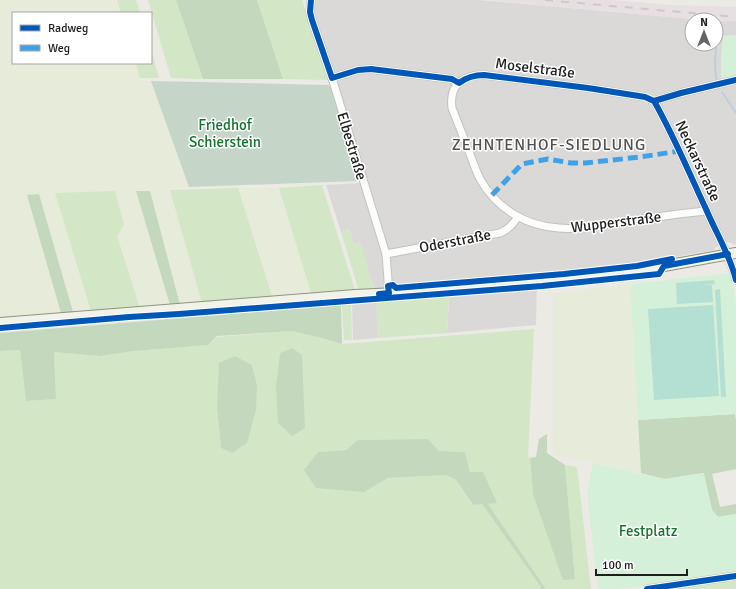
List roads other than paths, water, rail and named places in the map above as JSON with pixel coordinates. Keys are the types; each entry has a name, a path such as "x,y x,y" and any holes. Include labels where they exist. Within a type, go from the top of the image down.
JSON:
{"street":[{"name":"Elbestraße","path":"311,0 311,16 332,78 386,254 389,293"},
{"path":"332,78 358,70 371,69 452,80 459,83"},
{"name":"Moselstraße","path":"459,83 469,77 484,75 623,93 645,97 654,101"},
{"path":"654,101 736,80"},
{"name":"Wupperstraße","path":"459,83 452,92 452,108 477,173 493,198 509,212 518,217 548,227 577,228 706,211"},
{"name":"Neckarstraße","path":"654,101 666,121 706,211 732,254 736,280"},
{"name":"Oderstraße","path":"386,254 500,233 507,230 518,217"},
{"path":"0,323 592,276 732,254"},
{"path":"647,589 736,576"}],"waterway":[{"path":"716,52 716,79"},
{"path":"722,92 736,113"}],"railway":[{"path":"545,0 736,17"}],"district":[{"name":"ZEHNTENHOF-SIEDLUNG","path":"549,144"}],"park label":[{"name":"Friedhof Schierstein","path":"225,134"},
{"name":"Festplatz","path":"648,531"}]}
